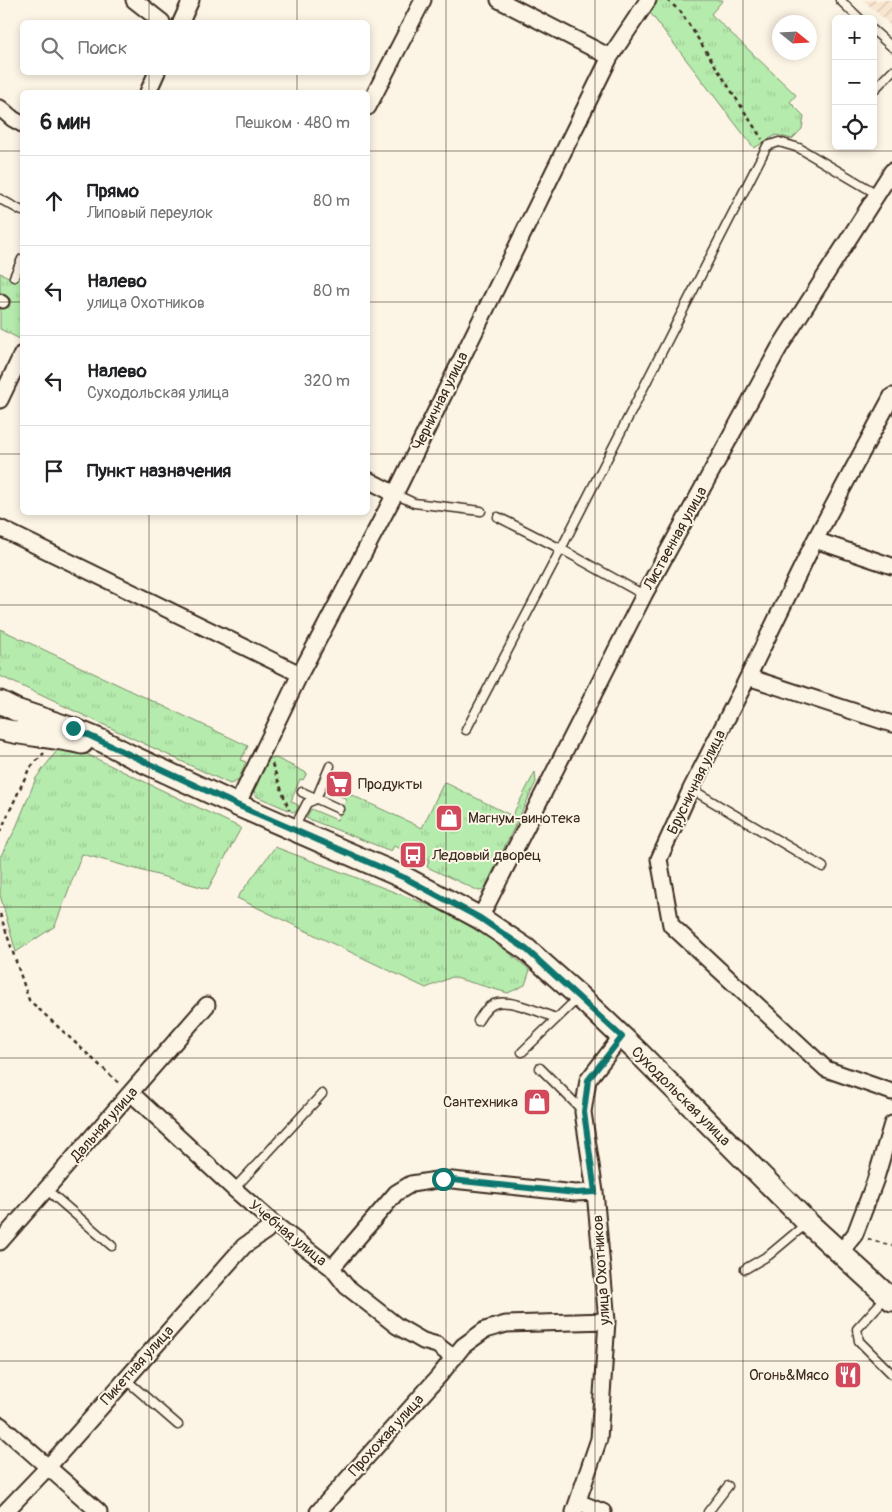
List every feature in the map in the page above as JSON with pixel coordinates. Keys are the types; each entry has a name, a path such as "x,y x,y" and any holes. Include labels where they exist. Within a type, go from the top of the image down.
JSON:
{"main road":[{"name":"Суходольская улица","path":"0,702 16,710 73,728 237,805 292,822 405,878 480,918 526,949 580,997 808,1223 890,1297"},
{"name":"Суходольская улица","path":"0,729 29,735 67,739 109,752 130,756"}],"street":[{"path":"134,0 159,20"},
{"path":"182,20 191,0"},
{"path":"370,103 423,0"},
{"path":"499,0 610,57"},
{"name":"Черничная улица","path":"237,805 300,674 395,494 610,57 648,0"},
{"path":"149,90 156,75"},
{"path":"0,108 20,123"},
{"name":"Лиственная улица","path":"480,918 644,595 779,348 892,171"},
{"path":"0,400 20,358"},
{"name":"Брусничная улица","path":"892,396 815,540 691,789 659,859 671,925 826,1069 892,1092"},
{"path":"370,481 395,494"},
{"path":"0,528 300,674"},
{"path":"815,540 892,566"},
{"path":"748,677 892,724"},
{"name":"Дальняя улица","path":"0,1242 206,1005"},
{"name":"улица Охотников","path":"576,1507 599,1439 607,1321 595,1192 584,1112 588,1080 622,1037"},
{"name":"Учебная улица","path":"131,1093 234,1189 332,1268 346,1286 397,1326 423,1341 437,1344 454,1358"},
{"path":"840,1253 855,1234 875,1181 892,1124"},
{"path":"332,1268 396,1193 410,1184 443,1179 576,1193 595,1192"},
{"name":"Пикетная улица","path":"5,1512 48,1467 244,1246 274,1223"},
{"name":"Прохожая улица","path":"318,1512 463,1346 485,1330 506,1324 607,1321"},
{"path":"0,1425 99,1512"},
{"path":"576,1507 603,1512"}],"lane":[{"path":"840,0 856,15"},
{"path":"877,34 892,47"},
{"path":"877,86 892,71"},
{"path":"466,730 562,549 766,146 779,142 799,148 877,194"},
{"path":"0,200 20,210"},
{"path":"14,277 20,264"},
{"path":"395,494 414,503 481,511"},
{"path":"498,518 562,549 644,595"},
{"path":"292,822 308,803 316,799 330,766"},
{"path":"691,789 823,867"},
{"path":"302,792 339,809"},
{"path":"522,1052 580,997"},
{"path":"478,1021 486,1009 495,1003 511,1003 556,1018"},
{"path":"540,1068 584,1112"},
{"path":"234,1189 322,1094"},
{"path":"46,1189 112,1246"},
{"path":"745,1269 769,1254 808,1223"},
{"path":"890,1297 857,1329 859,1341 892,1374"},
{"path":"125,1378 178,1425"},
{"path":"708,1512 728,1486"}],"path":[{"path":"667,0 680,12 766,146"},
{"path":"0,832 29,769 46,750"},
{"path":"262,752 268,755 292,822"},
{"path":"0,914 29,1000 131,1093"}],"shaded area":[{"path":"863,0 892,0 892,27"}],"green space":[{"path":"657,0 723,0 711,14 796,95 790,102 804,116 802,129 792,139 776,135 754,148 648,10"},
{"path":"0,273 18,281 20,276 20,339 0,329 0,306 4,308 11,300 0,294"},
{"path":"0,629 248,746 241,760 246,762 238,781 230,784 0,676"},
{"path":"59,748 76,749 241,828 208,889 82,854 55,926 16,952 0,895 0,857 15,830 36,778"},
{"path":"266,758 276,758 307,773 303,780 300,779 291,801 299,806 296,812 256,796 253,789"},
{"path":"535,772 536,782 484,890 479,891 427,867 429,860 394,846 391,851 306,818 311,809 337,820 347,799 326,790 328,784 422,828 444,782 512,816"},
{"path":"275,847 442,910 496,942 530,970 525,985 508,993 452,977 426,988 237,898"}],"place":[{"name":"Продукты","path":"339,784"},
{"name":"Магнум-винотека","path":"449,818"},
{"name":"Ледовый дворец","path":"413,855"},
{"name":"Сантехника","path":"537,1102"},
{"name":"Огонь&Мясо","path":"848,1375"}],"route":[{"path":"73,728 237,805 405,878 480,918 526,949 622,1037 588,1080 584,1112 595,1192 576,1193 443,1179"}]}
